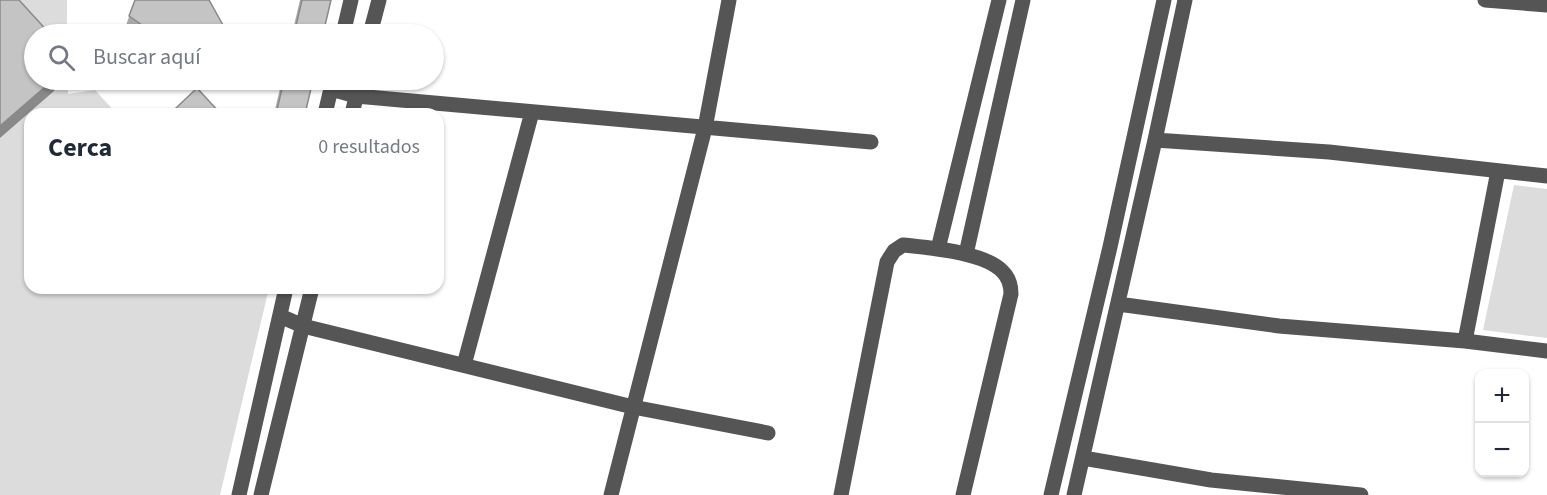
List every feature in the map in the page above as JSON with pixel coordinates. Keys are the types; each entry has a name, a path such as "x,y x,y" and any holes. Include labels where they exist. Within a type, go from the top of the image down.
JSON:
{"street":[{"path":"345,24 351,0"},
{"path":"373,24 379,0"},
{"path":"611,495 705,128 729,0"},
{"path":"938,249 999,0"},
{"path":"966,254 1023,0"},
{"path":"1051,495 1110,247 1164,0"},
{"path":"1074,495 1185,0"},
{"path":"1485,0 1547,5"},
{"path":"326,108 331,90"},
{"path":"344,90 356,96 871,142"},
{"path":"353,108 358,90"},
{"path":"464,366 532,112"},
{"path":"1155,140 1329,152 1547,176"},
{"path":"1465,341 1498,171"},
{"path":"841,495 887,262 894,251 903,245 966,254 1002,271 1011,285 1011,294 963,495"},
{"path":"285,294 240,492 264,494 311,294"},
{"path":"1118,304 1279,326 1465,341 1547,351"},
{"path":"280,316 303,326 633,407 768,433"},
{"path":"1083,458 1211,480 1361,495"}],"shaded area":[{"path":"0,0 67,0 67,24 24,24 24,90 68,90 68,94 95,90 112,108 24,108 24,294 268,294 220,495 0,495"},
{"path":"1514,185 1547,189 1547,338 1483,330"}],"building":[{"path":"0,0 19,0 41,24 24,24 24,90 41,90 0,126"},
{"path":"135,0 209,0 222,24 141,24 129,16"},
{"path":"302,0 331,0 325,24 296,24"},
{"path":"195,90 199,90 215,108 176,108"},
{"path":"282,90 311,90 306,108 277,108"}]}
